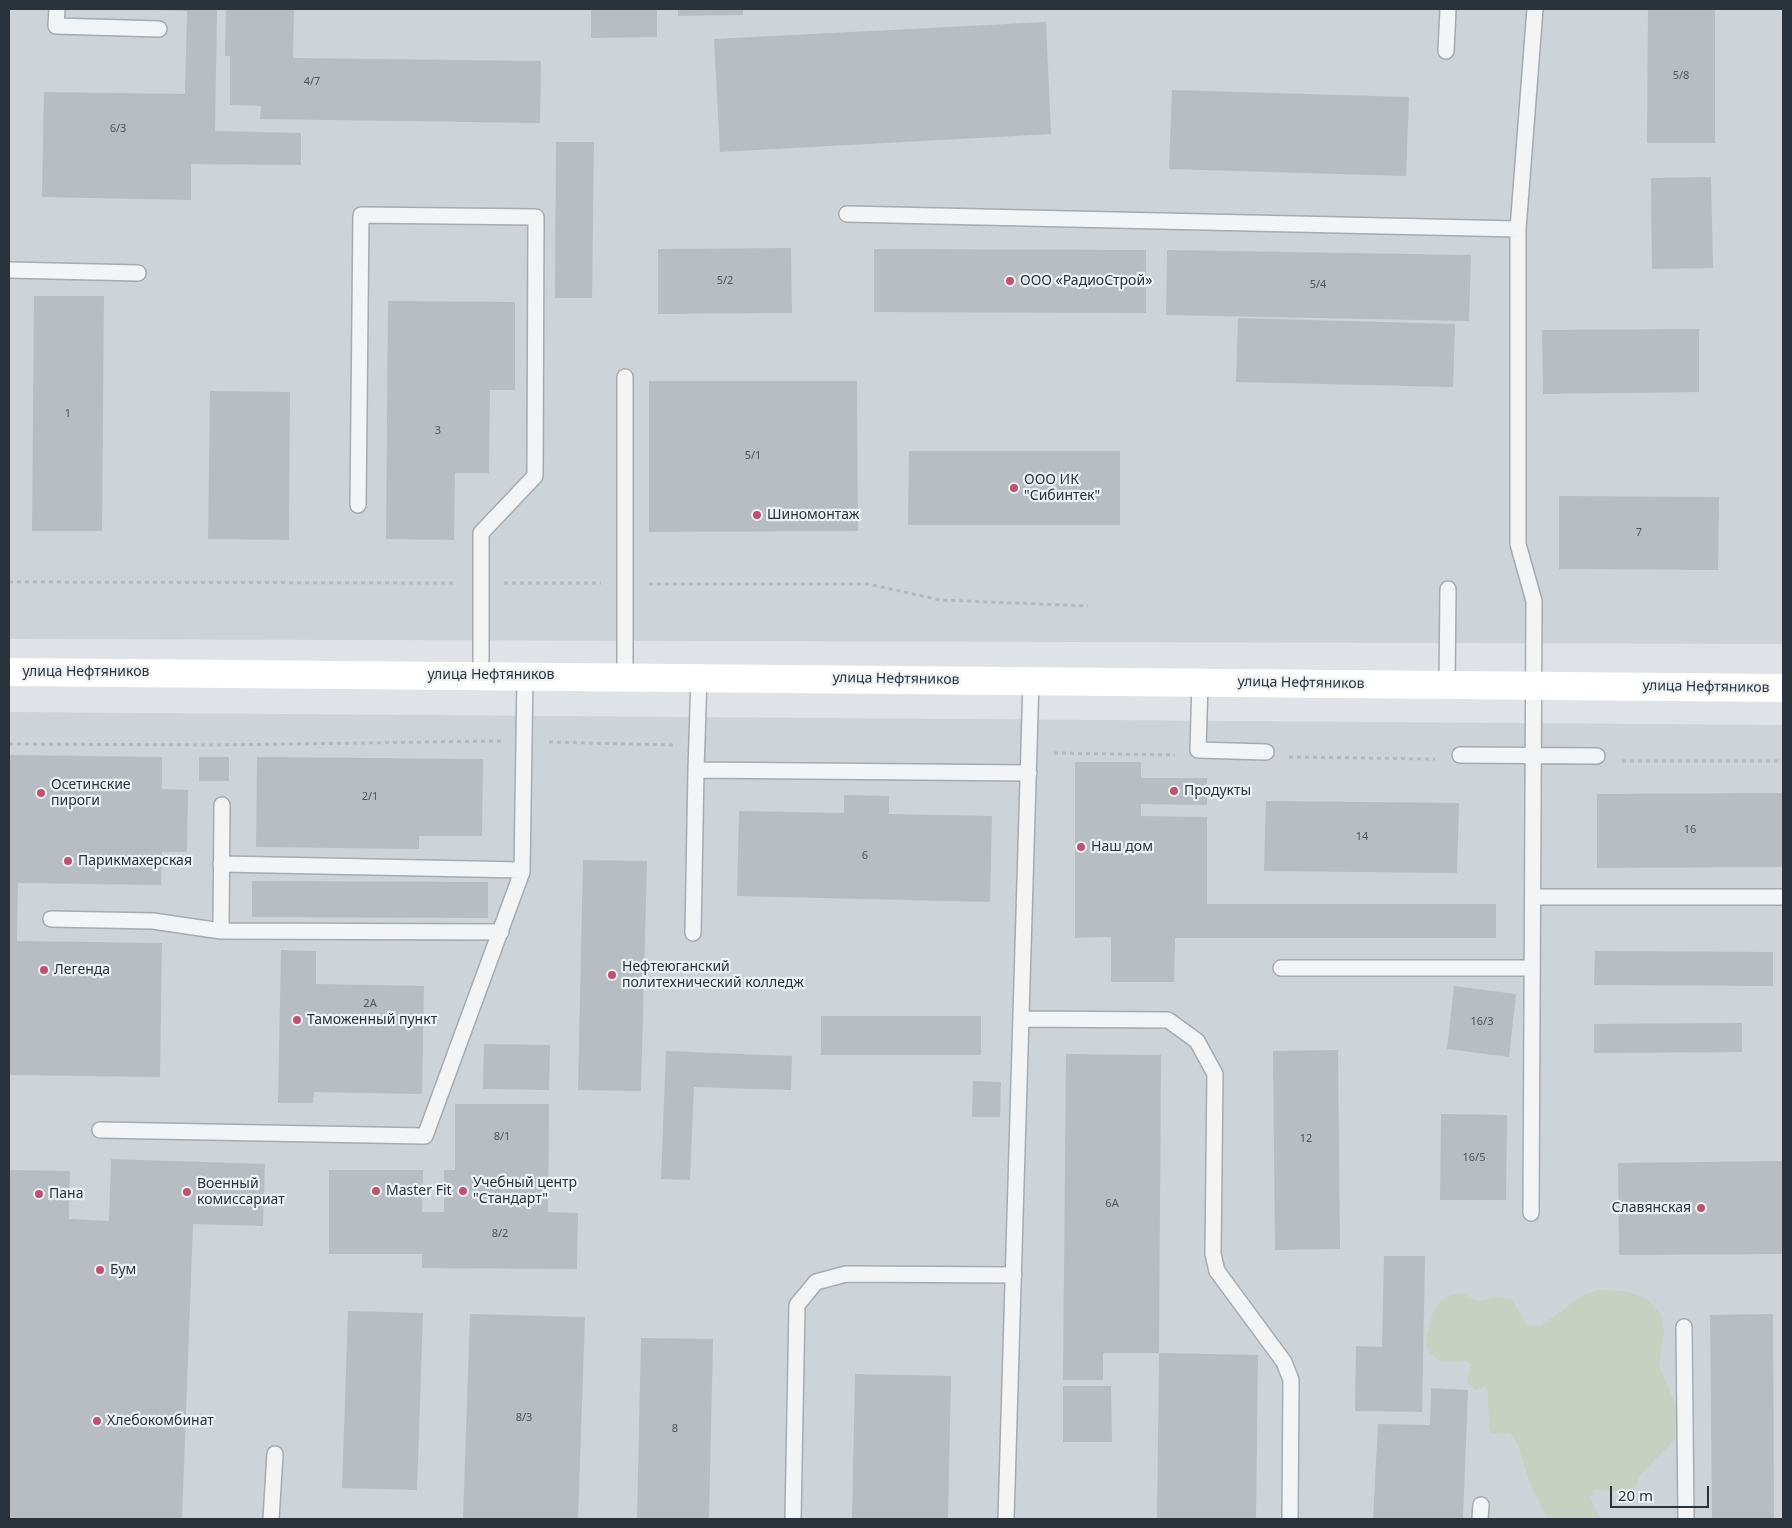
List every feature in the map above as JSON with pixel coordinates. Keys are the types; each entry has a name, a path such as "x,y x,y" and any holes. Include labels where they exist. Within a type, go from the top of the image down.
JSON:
{"main road":[{"name":"улица Нефтяников","path":"9,672 525,675 1783,688"}],"lane":[{"path":"56,9 56,26 159,29"},
{"path":"1446,50 1448,9"},
{"path":"1531,1213 1534,600 1518,544 1518,228 1535,9"},
{"path":"847,214 1518,228"},
{"path":"358,505 361,215 536,217 535,476 481,533 481,675"},
{"path":"9,270 138,273"},
{"path":"625,377 625,676"},
{"path":"1447,684 1448,589"},
{"path":"100,1130 425,1136 501,932 522,870 525,675"},
{"path":"693,933 699,677"},
{"path":"1006,1519 1031,680"},
{"path":"1200,682 1198,750 1266,752"},
{"path":"1460,755 1597,756"},
{"path":"696,770 1029,773"},
{"path":"220,931 222,805"},
{"path":"221,864 522,870"},
{"path":"1532,897 1783,897"},
{"path":"51,919 153,921 220,931 501,932"},
{"path":"1281,968 1532,968"},
{"path":"1022,1019 1168,1020 1197,1041 1215,1074 1213,1254 1217,1271 1284,1362 1291,1380 1290,1519"},
{"path":"793,1519 797,1305 816,1282 846,1274 1014,1275"},
{"path":"1684,1327 1686,1519"},
{"path":"271,1519 275,1454"}],"path":[{"path":"9,582 868,584 940,600 1088,606"}],"shaded area":[{"path":"9,9 1783,9 1783,644 9,639"},
{"path":"9,712 1783,725 1783,1519 9,1519"}],"green space":[{"path":"1599,1290 1625,1291 1647,1299 1662,1315 1664,1330 1659,1366 1677,1408 1675,1439 1640,1475 1635,1488 1618,1492 1595,1489 1590,1498 1601,1519 1548,1519 1530,1484 1518,1444 1510,1433 1492,1434 1489,1429 1488,1394 1485,1386 1475,1390 1467,1382 1471,1364 1466,1361 1440,1361 1427,1350 1426,1342 1432,1315 1440,1302 1452,1294 1464,1294 1474,1300 1483,1301 1494,1296 1512,1299 1526,1325 1541,1326 1583,1295"}],"building":[{"path":"121,9 217,9 215,131 301,133 301,165 191,164 191,200 42,197 44,92 185,94 187,11"},
{"path":"226,9 294,9 293,58 541,61 540,123 260,119 261,106 230,105 230,56 225,56"},
{"path":"591,9 657,9 657,37 591,38"},
{"path":"678,9 743,9 743,15 678,16"},
{"path":"1648,9 1715,9 1715,143 1647,143"},
{"path":"1046,22 1051,134 720,152 714,39"},
{"path":"1172,90 1409,97 1406,176 1169,169"},
{"path":"556,142 594,142 592,298 555,298"},
{"path":"1711,177 1713,268 1652,269 1651,178"},
{"path":"791,248 792,313 658,314 658,249"},
{"name":"ООО «РадиоСтрой»","path":"874,249 1146,250 1146,313 874,312"},
{"path":"1167,250 1471,255 1469,321 1166,315"},
{"path":"34,296 104,296 102,531 32,531"},
{"path":"388,301 515,302 515,390 490,390 489,473 455,473 454,540 386,539"},
{"path":"1238,318 1455,324 1453,387 1236,382"},
{"path":"1699,329 1699,392 1543,394 1542,330"},
{"path":"649,381 857,381 858,531 649,532"},
{"path":"210,391 290,392 289,540 208,539"},
{"name":"ООО ИК \"Сибинтек\"","path":"909,451 1120,451 1120,525 908,525"},
{"path":"1559,496 1719,497 1718,570 1559,569"},
{"path":"9,755 162,757 162,789 188,790 187,852 162,852 161,885 18,883 17,941 162,943 160,1077 9,1075"},
{"path":"199,757 229,757 229,781 199,781"},
{"path":"257,757 483,759 482,836 419,836 419,849 256,847"},
{"path":"1075,762 1141,762 1141,778 1207,778 1207,805 1141,804 1141,816 1207,817 1207,904 1496,904 1496,938 1175,938 1174,982 1111,982 1111,937 1075,938"},
{"path":"1783,793 1783,867 1597,868 1597,794"},
{"path":"844,795 889,796 889,814 992,816 990,902 737,896 739,811 844,813"},
{"path":"1266,801 1459,803 1457,873 1264,871"},
{"name":"Нефтеюганский политехнический колледж","path":"583,860 647,861 641,1091 578,1090"},
{"path":"252,881 488,882 488,918 252,917"},
{"path":"281,950 316,951 316,984 424,986 422,1094 314,1092 313,1103 278,1103"},
{"path":"1595,951 1773,952 1773,986 1594,985"},
{"path":"1454,986 1516,994 1509,1057 1447,1049"},
{"path":"821,1016 981,1016 981,1055 821,1055"},
{"path":"1742,1023 1742,1052 1594,1053 1594,1024"},
{"path":"484,1044 550,1045 549,1090 483,1089"},
{"path":"1338,1050 1340,1249 1275,1250 1273,1051"},
{"path":"666,1051 792,1056 791,1090 694,1087 690,1180 661,1179"},
{"path":"1066,1054 1161,1055 1159,1353 1103,1353 1103,1380 1063,1380"},
{"path":"973,1081 1001,1082 1000,1117 972,1117"},
{"path":"455,1104 549,1104 548,1212 578,1213 577,1269 422,1268 422,1254 329,1254 329,1170 423,1170 422,1212 444,1212 444,1170 455,1170"},
{"path":"1441,1114 1507,1115 1506,1200 1440,1200"},
{"path":"111,1159 265,1164 263,1226 193,1224 182,1519 9,1519 9,1170 70,1171 69,1219 109,1221"},
{"name":"Славянская","path":"1783,1161 1783,1254 1619,1255 1618,1163"},
{"path":"1384,1256 1425,1256 1422,1412 1355,1411 1356,1346 1382,1347"},
{"path":"348,1311 423,1313 417,1490 342,1488"},
{"path":"470,1314 585,1317 578,1519 463,1519"},
{"path":"1773,1314 1774,1519 1712,1519 1710,1315"},
{"path":"641,1338 713,1339 709,1519 637,1519"},
{"path":"1159,1353 1258,1355 1256,1519 1157,1519"},
{"path":"855,1374 951,1376 948,1519 852,1519"},
{"path":"1063,1386 1111,1386 1112,1442 1063,1442"},
{"path":"1431,1388 1468,1390 1463,1519 1373,1519 1378,1424 1430,1425"}],"place":[{"name":"ООО «РадиоСтрой»","path":"1010,281"},
{"name":"ООО ИК \"Сибинтек\"","path":"1014,488"},
{"name":"Шиномонтаж","path":"757,515"},
{"name":"Продукты","path":"1174,791"},
{"name":"Осетинские пироги","path":"41,793"},
{"name":"Наш дом","path":"1081,847"},
{"name":"Парикмахерская","path":"68,861"},
{"name":"Легенда","path":"44,970"},
{"name":"Нефтеюганский политехнический колледж","path":"612,975"},
{"name":"Таможенный пункт","path":"297,1020"},
{"name":"Master Fit","path":"376,1191"},
{"name":"Учебный центр \"Стандарт\"","path":"463,1191"},
{"name":"Военный комиссариат","path":"187,1192"},
{"name":"Пана","path":"39,1194"},
{"name":"Славянская","path":"1701,1208"},
{"name":"Бум","path":"100,1270"},
{"name":"Хлебокомбинат","path":"97,1421"}]}
